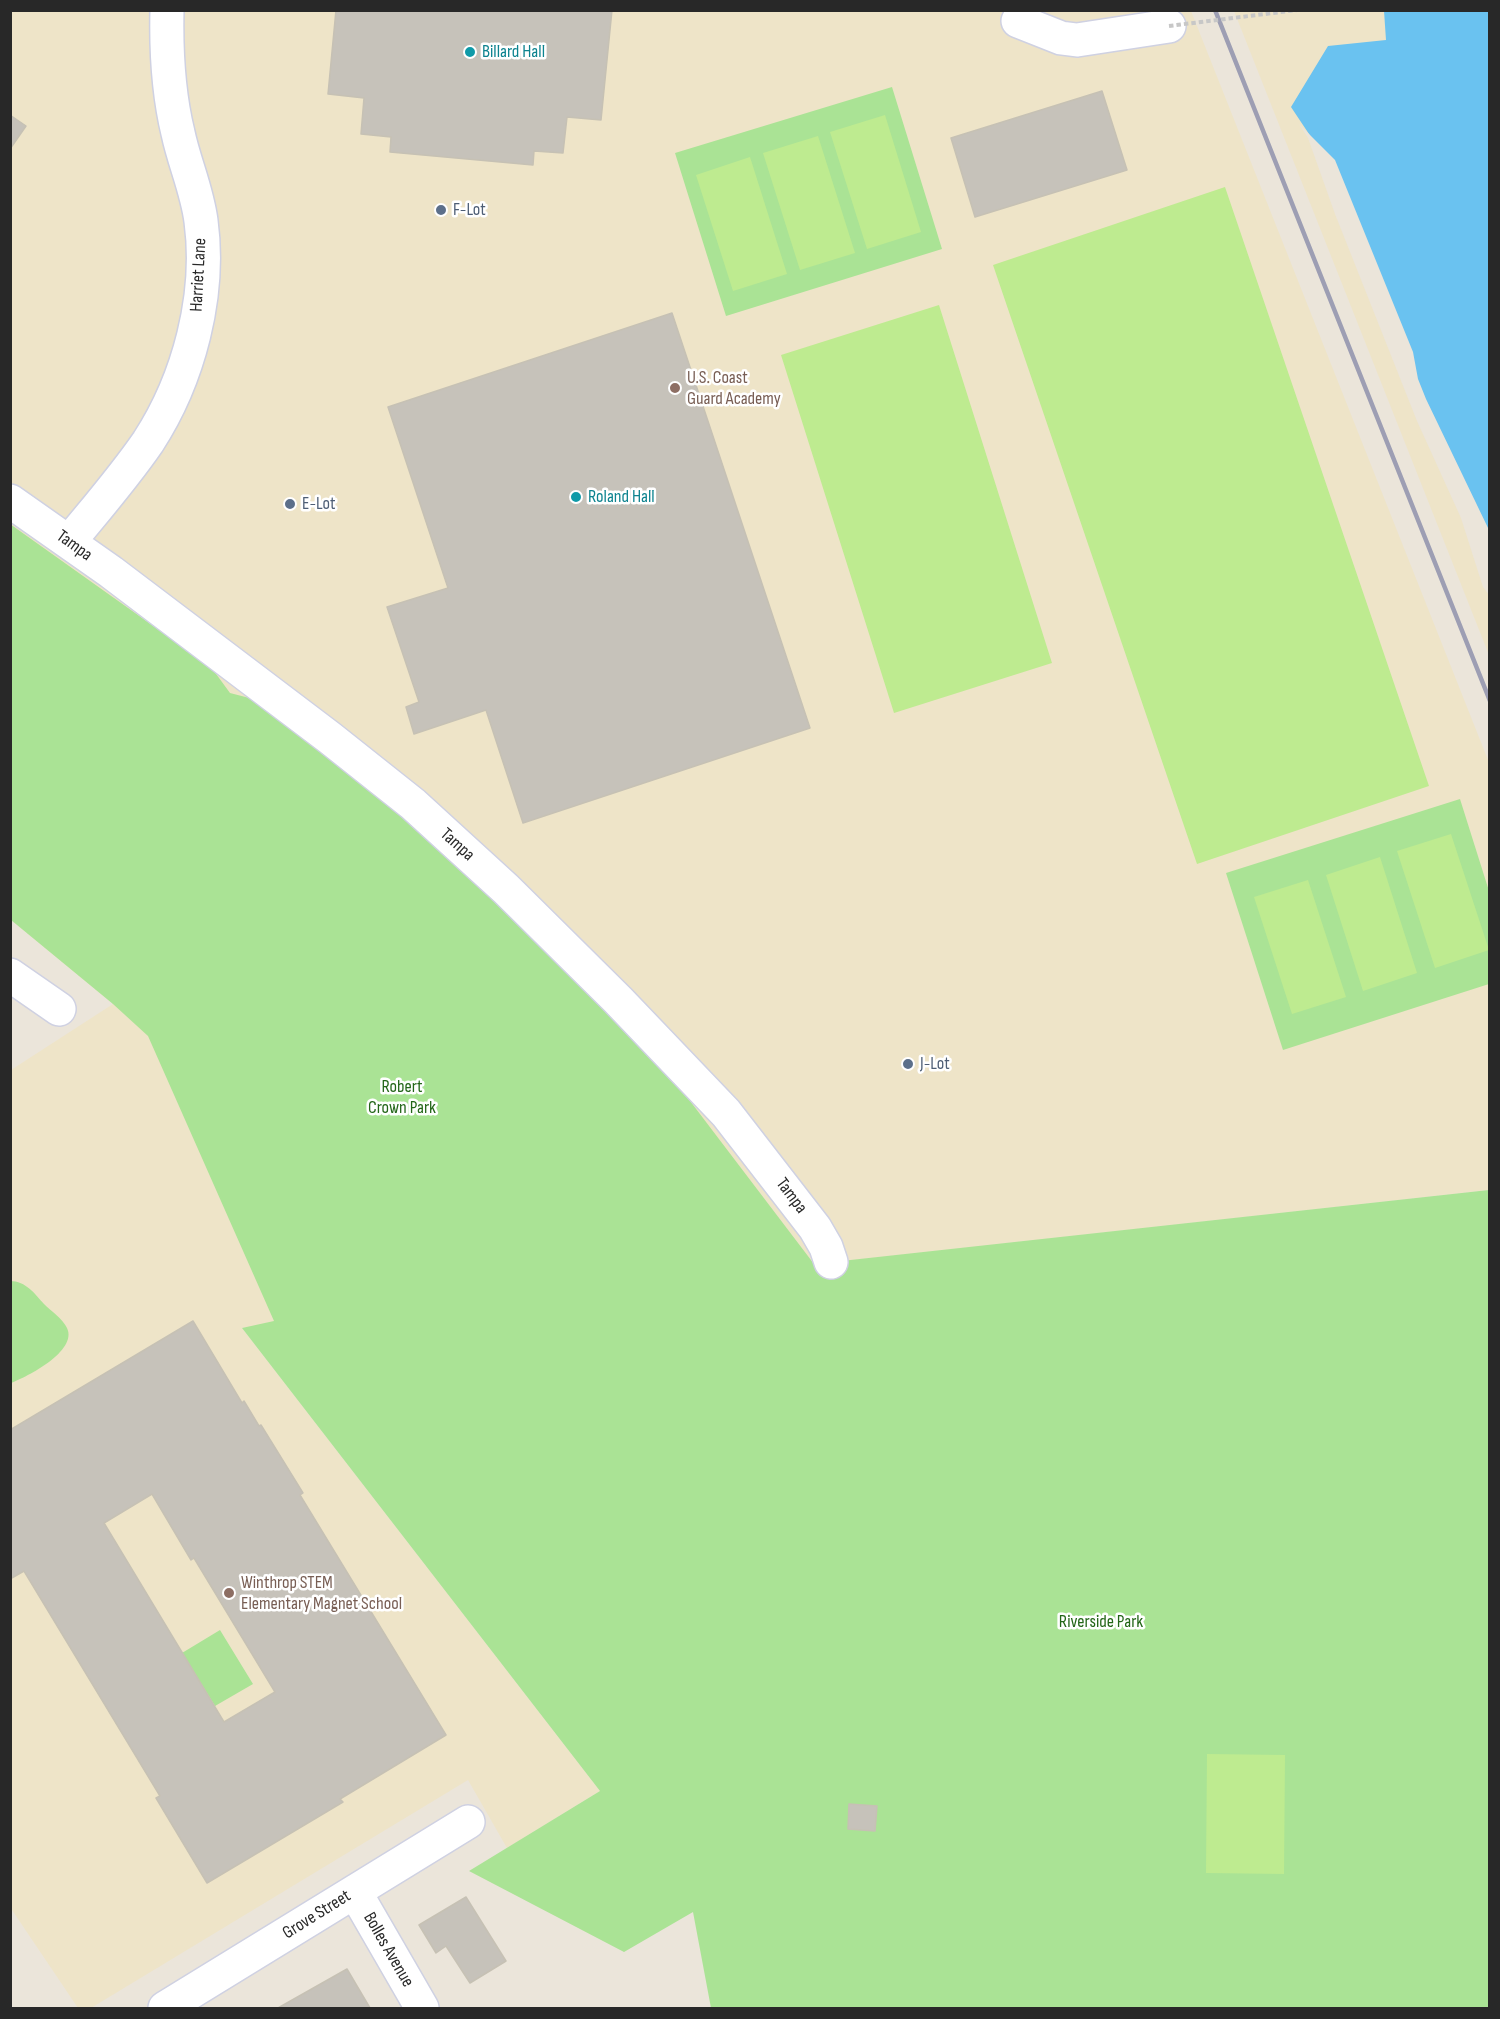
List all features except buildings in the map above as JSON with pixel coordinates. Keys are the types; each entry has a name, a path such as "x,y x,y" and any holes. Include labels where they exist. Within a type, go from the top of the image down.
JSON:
{"street":[{"name":"Harriet Lane","path":"69,542 123,477 149,440 169,404 189,351 200,308 203,276 201,221 178,132 166,62 167,10"},
{"path":"1011,14 1060,38 1077,40 1169,26"},
{"name":"Tampa","path":"10,501 69,542 330,738 412,804 506,890 618,1000 726,1113 815,1228 831,1262"},
{"path":"10,975 59,1009"},
{"name":"Grove Street","path":"165,2008 468,1822"},
{"name":"Bolles Avenue","path":"355,1892 422,2008"}],"path":[{"path":"1169,26 1297,10"}],"shaded area":[{"name":"U.S. Coast Guard Academy","path":"10,11 1191,11 1490,765 1489,1190 242,1328 600,1791 507,1848 468,1780 91,2008 78,2008 10,1907 11,1070 113,1004 11,920"},
{"path":"1234,11 1384,11 1387,41 1311,137 1464,517 1489,593 1489,655"}],"green space":[{"path":"892,87 942,249 726,316 675,153"},
{"path":"885,115 921,232 867,249 830,132"},
{"path":"818,136 855,253 800,270 763,153"},
{"path":"750,157 787,274 733,291 696,175"},
{"path":"1225,187 1429,786 1197,864 993,265"},
{"path":"939,305 1052,663 894,713 781,355"},
{"name":"Riverside Park","path":"10,524 211,667 230,693 257,700 403,816 478,882 648,1051 687,1097 814,1264 1489,1190 1489,2008 711,2008 693,1912 624,1952 469,1871 600,1791 242,1328 274,1321 148,1036 113,1004 11,920"},
{"path":"1460,799 1489,891 1489,984 1283,1050 1226,873"},
{"path":"1451,834 1489,950 1435,968 1397,851"},
{"path":"1380,857 1417,973 1363,991 1326,875"},
{"path":"1308,880 1346,997 1292,1014 1254,897"},
{"path":"10,1281 21,1283 34,1292 63,1321 68,1337 65,1345 49,1362 11,1383"},
{"path":"220,1630 253,1684 215,1706 182,1653"},
{"path":"1207,1754 1285,1755 1284,1874 1206,1873"}],"water":[{"path":"1384,11 1489,11 1489,593 1464,517 1311,137 1291,107 1328,46 1386,40"}],"pier":[{"path":"1299,124 1335,160 1413,352 1418,379 1426,399 1489,530 1490,596 1483,587 1461,518 1417,421 1335,214 1308,138"}],"railway":[{"path":"1215,10 1490,701"}],"place":[{"name":"Billard Hall","path":"470,52"},
{"name":"F-Lot","path":"441,210"},
{"name":"U.S. Coast Guard Academy","path":"675,388"},
{"name":"Roland Hall","path":"576,497"},
{"name":"E-Lot","path":"290,504"},
{"name":"J-Lot","path":"908,1064"},
{"name":"Winthrop STEM Elementary Magnet School","path":"229,1593"}],"park label":[{"name":"Robert Crown Park","path":"402,1097"}]}
